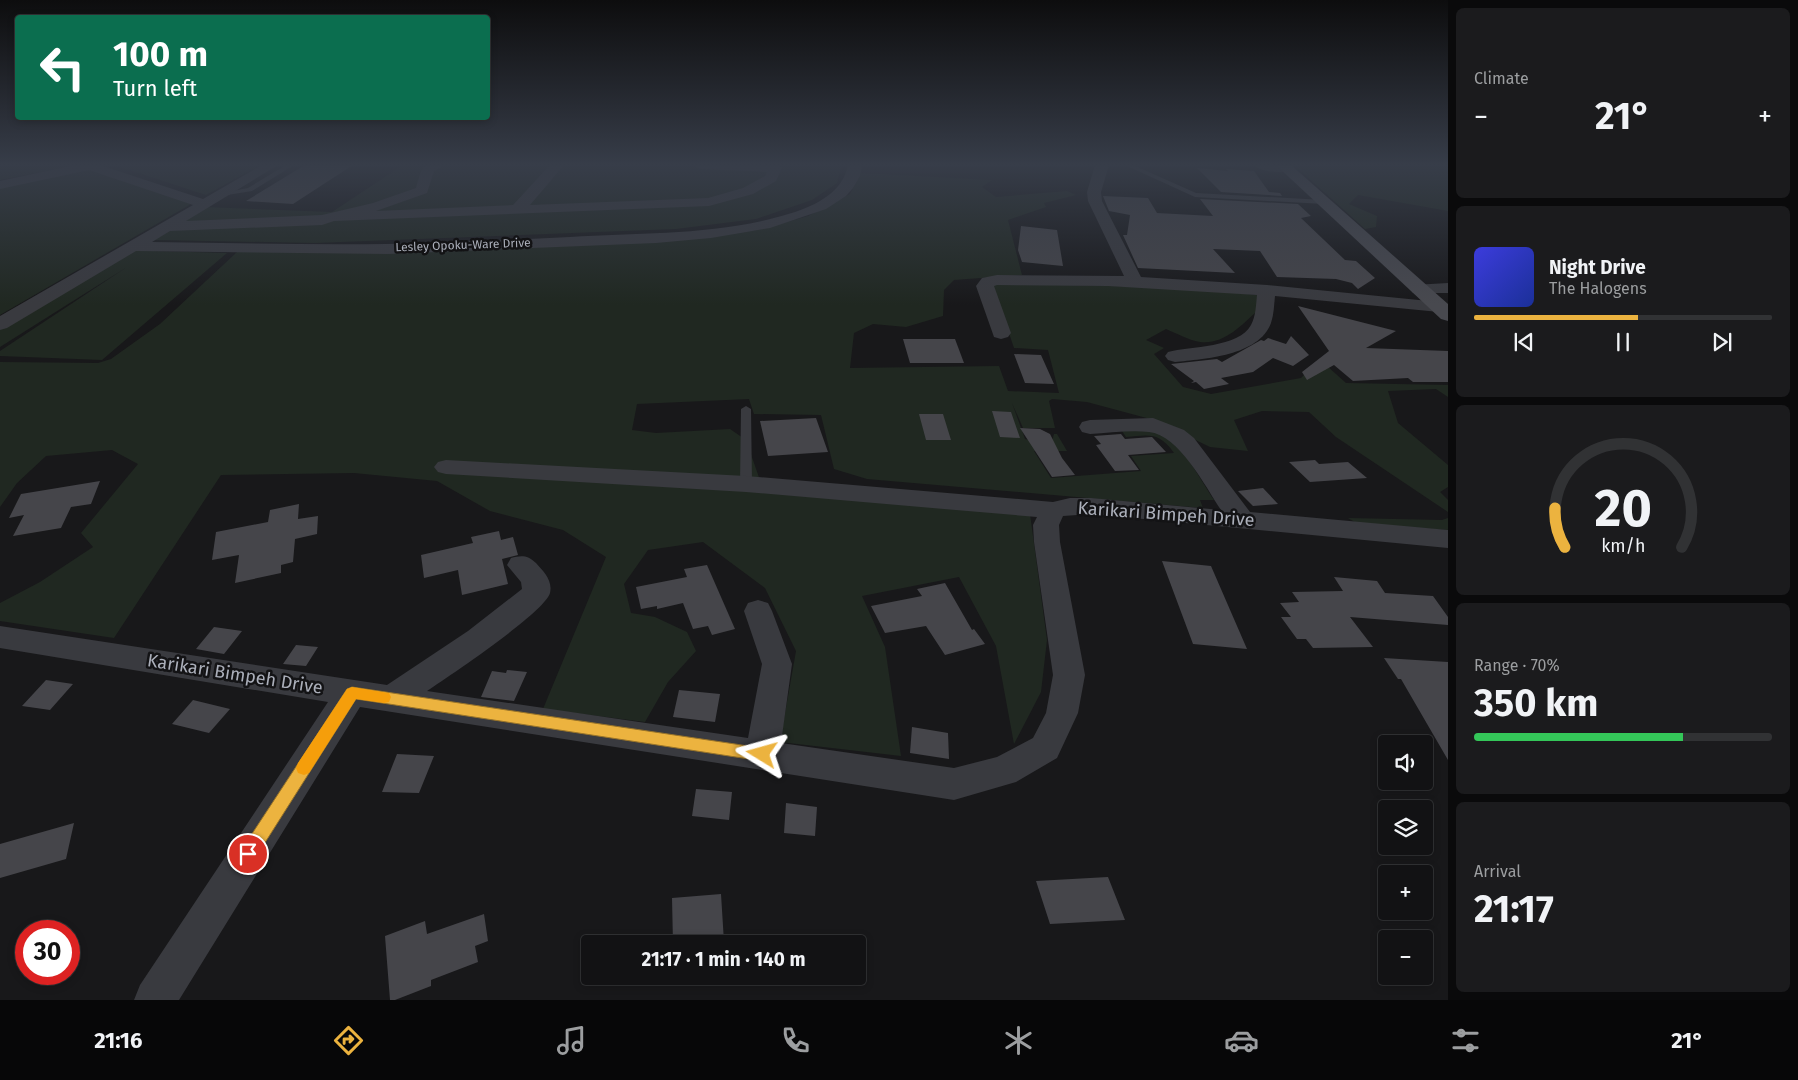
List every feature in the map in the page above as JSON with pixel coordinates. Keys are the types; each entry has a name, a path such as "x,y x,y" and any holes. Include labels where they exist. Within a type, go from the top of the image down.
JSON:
{"street":[{"path":"0,324 191,212"},
{"path":"167,226 322,220 355,212"},
{"path":"334,217 457,212"},
{"name":"Lesley Opoku-Ware Drive","path":"133,246 327,249 547,242 718,232 768,224 809,212"},
{"path":"1100,212 1136,283"},
{"path":"1335,212 1444,311"},
{"path":"1001,333 985,286 988,282 1023,280 1136,283 1268,290 1444,311"},
{"path":"1419,289 1448,288"},
{"path":"1175,356 1222,349 1250,337 1262,323 1268,290"},
{"path":"1090,427 1153,425 1176,435 1186,443 1242,520"},
{"path":"446,467 746,484 1053,510"},
{"name":"Karikari Bimpeh Drive","path":"0,637 352,693 954,784 1004,771 1045,748 1062,713 1069,675 1047,542 1046,525 1053,510 1070,506 1091,506 1448,539"},
{"path":"391,698 478,639 525,604 536,592 535,579 521,565"},
{"path":"758,611 777,664 762,754"},
{"path":"155,1000 352,693"}],"lane":[{"path":"746,409 746,484"}],"shaded area":[{"path":"0,212 178,212 0,315"},
{"path":"198,212 778,212 756,219 676,229 315,243 154,240"},
{"path":"816,212 1032,212 1008,220 1022,275 954,280 944,290 943,316 906,327 873,324 854,333 850,368 999,366 1008,391 1059,393 1048,350 1014,348 992,283 1194,288 1258,295 1257,311 1245,323 1216,341 1200,342 1166,329 1146,340 1164,348 1154,354 1183,387 1211,394 1301,378 1313,366 1327,366 1346,383 1448,385 1448,397 1436,389 1388,391 1398,423 1448,465 1448,487 1440,492 1448,500 1448,512 1336,437 1309,412 1262,411 1234,420 1248,451 1210,447 1154,420 1087,402 1052,399 1049,401 1055,428 1023,428 1012,403 1025,439 1039,443 1052,441 1054,434 1057,434 1067,451 1034,451 1051,478 1141,471 1131,456 1174,453 1159,438 1153,436 1126,437 1122,431 1147,429 1161,432 1169,437 1184,453 1214,500 1200,500 1203,508 867,479 834,469 821,415 754,414 749,399 637,404 632,430 656,433 730,429 746,440 763,489 1030,514 1047,640 1041,692 1014,744 996,646 959,577 862,596 885,647 901,756 780,742 796,651 765,588 703,542 648,550 624,584 631,613 655,617 687,632 696,651 668,682 645,722 543,709 606,557 563,530 490,511 437,481 354,473 221,475 114,638 0,621 0,603 40,582 93,547 81,533 138,464 112,450 46,456 17,483 0,507 0,362 98,363 111,359 160,324 237,252 758,230 808,216"},
{"path":"1346,212 1367,212 1377,216 1376,227 1365,229"},
{"path":"135,248 154,251 227,253 102,360 0,356 0,351 127,267 0,347 0,327"},
{"path":"1348,518 1442,520 1448,518 1448,530 1358,524"}],"building":[{"path":"1112,212 1156,212 1213,216 1210,212 1306,212 1311,216 1301,218 1345,260 1356,261 1375,278 1358,289 1352,283 1336,279 1277,277 1260,251 1213,249 1235,273 1138,268 1123,235 1127,235 1130,215"},
{"path":"1021,226 1057,230 1063,266 1022,262 1018,250"},
{"path":"1298,306 1396,331 1366,348 1448,351 1448,382 1413,382 1408,378 1353,381 1334,365 1307,380 1302,372 1329,351"},
{"path":"1291,336 1309,355 1293,366 1273,358 1253,372 1221,378 1229,384 1204,389 1196,382 1191,383 1194,381 1171,364 1217,359 1222,362 1261,340 1264,341 1268,338 1286,344"},
{"path":"903,339 955,339 964,363 910,363"},
{"path":"1014,354 1041,355 1054,384 1025,383"},
{"path":"992,411 1011,412 1020,438 1000,437"},
{"path":"919,414 943,414 951,440 926,440"},
{"path":"816,418 828,452 768,456 760,421"},
{"path":"1020,428 1040,429 1050,434 1062,458 1075,475 1052,477"},
{"path":"1121,434 1125,439 1152,437 1166,452 1128,455 1139,470 1115,471 1096,445 1101,444 1094,436"},
{"path":"1315,460 1319,464 1348,462 1367,478 1310,482 1289,462"},
{"path":"100,481 91,504 71,507 61,528 13,536 24,515 9,518 21,494"},
{"path":"1263,488 1278,504 1253,506 1238,491"},
{"path":"299,504 298,519 318,516 317,534 295,539 293,562 281,565 281,573 235,583 239,555 212,560 216,532 268,522 270,510"},
{"path":"499,531 501,540 513,537 518,555 502,559 508,584 462,595 458,570 424,578 421,555 473,543 471,537"},
{"path":"1162,561 1211,566 1247,649 1193,644"},
{"path":"707,565 735,629 712,635 708,626 693,629 683,603 657,609 657,606 641,609 636,587 687,577 684,569"},
{"path":"1334,577 1377,581 1385,593 1433,596 1448,617 1448,625 1350,617 1373,647 1313,648 1306,639 1297,639 1281,617 1291,617 1280,603 1299,602 1292,592 1343,591"},
{"path":"945,583 972,630 974,629 985,644 945,655 926,626 885,633 871,606 922,596 917,589"},
{"path":"214,627 242,631 224,654 196,649"},
{"path":"296,645 318,647 306,666 283,664"},
{"path":"1384,658 1448,662 1448,760 1401,679 1398,679"},
{"path":"507,670 527,672 514,701 481,697 492,671 506,673"},
{"path":"46,680 73,684 50,710 22,706"},
{"path":"679,690 720,694 715,722 673,717"},
{"path":"193,700 230,709 209,733 172,724"},
{"path":"912,727 948,733 949,759 910,753"},
{"path":"397,754 434,756 419,793 382,792"},
{"path":"696,789 732,792 729,820 692,816"},
{"path":"786,803 817,807 815,836 784,833"},
{"path":"74,823 66,859 0,878 0,844"},
{"path":"1108,877 1125,920 1050,924 1036,881"},
{"path":"721,894 724,935 673,935 672,898"},
{"path":"484,914 488,941 475,946 478,962 431,980 431,986 395,1000 390,1000 385,936 425,921 427,934"}],"slow traffic":[{"path":"304,768 352,693 384,697"}],"route":[{"path":"248,854 352,693 762,754"}]}
